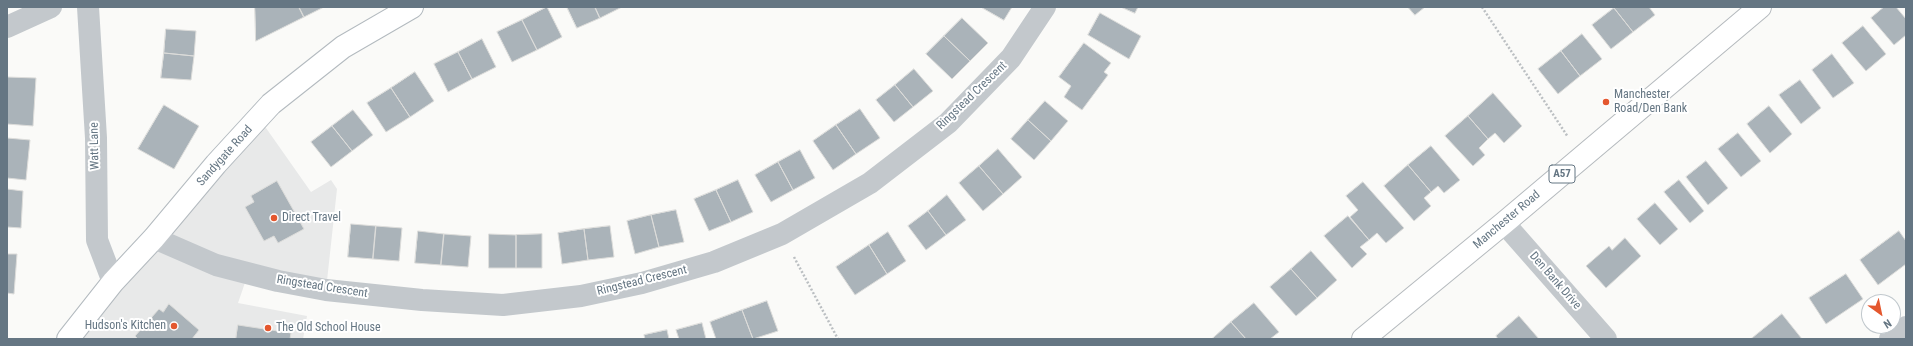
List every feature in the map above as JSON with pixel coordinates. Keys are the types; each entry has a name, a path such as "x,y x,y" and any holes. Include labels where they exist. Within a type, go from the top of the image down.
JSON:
{"main road":[{"name":"Sandygate Road","path":"68,339 113,282 154,238 216,164 271,104 343,47 412,7"},
{"name":"Manchester Road","path":"1363,339 1582,158 1760,7"}],"street":[{"path":"7,28 51,7"},
{"name":"Watt Lane","path":"88,7 96,138 96,240 113,282"},
{"name":"Ringstead Crescent","path":"154,238 216,265 278,282 326,290 422,300 502,305 581,296 642,283 714,262 782,234 870,183 948,123 1011,58 1045,7"},
{"name":"Den Bank Drive","path":"1504,223 1606,339"},
{"path":"1890,339 1906,327"}],"path":[{"path":"1482,7 1582,158"},
{"path":"782,234 838,339"}],"shaded area":[{"path":"259,118 311,192 331,180 337,189 326,290 248,274 238,303 307,316 303,339 68,339"}],"building":[{"path":"255,7 299,7 304,17 256,41"},
{"path":"299,7 324,7 304,17"},
{"path":"547,7 562,37 537,50 522,20"},
{"path":"567,7 595,7 600,18 577,28"},
{"path":"595,7 622,7 600,18"},
{"path":"981,7 1012,7 1004,20"},
{"path":"1121,7 1138,7 1135,13"},
{"path":"1408,7 1425,7 1415,15"},
{"path":"1649,7 1655,15 1633,32 1614,8"},
{"path":"1884,7 1896,7 1906,19 1906,35 1894,45 1871,18"},
{"path":"1614,8 1633,32 1611,49 1592,25"},
{"path":"1100,13 1141,36 1129,59 1088,35"},
{"path":"962,18 988,43 970,61 944,36"},
{"path":"522,20 537,50 512,62 497,32"},
{"path":"1863,26 1886,54 1866,71 1842,43"},
{"path":"166,29 196,31 194,56 164,53"},
{"path":"1582,34 1602,59 1580,76 1561,51"},
{"path":"944,36 970,61 952,79 926,54"},
{"path":"482,39 496,67 472,79 458,52"},
{"path":"1084,43 1111,63 1104,72 1108,75 1082,110 1064,97 1071,86 1059,77"},
{"path":"1561,51 1580,76 1558,94 1538,69"},
{"path":"458,52 472,79 448,92 434,64"},
{"path":"164,53 194,56 191,80 161,78"},
{"path":"1832,54 1854,83 1833,98 1812,70"},
{"path":"914,69 933,91 913,107 895,85"},
{"path":"415,72 434,101 410,117 391,88"},
{"path":"7,77 36,78 33,126 7,124"},
{"path":"1800,80 1821,108 1801,124 1779,95"},
{"path":"895,85 913,107 894,122 876,100"},
{"path":"391,88 410,117 386,132 367,103"},
{"path":"1493,93 1522,126 1504,143 1495,133 1488,139 1468,116"},
{"path":"1045,101 1068,121 1051,141 1028,120"},
{"path":"164,105 199,126 174,169 138,149"},
{"path":"1769,106 1792,134 1770,153 1747,124"},
{"path":"860,109 880,138 856,154 836,125"},
{"path":"353,110 373,135 352,151 332,126"},
{"path":"1468,116 1488,139 1479,148 1485,155 1473,166 1445,136"},
{"path":"1028,120 1051,141 1034,160 1011,139"},
{"path":"836,125 856,154 833,170 813,141"},
{"path":"332,126 352,151 331,167 311,142"},
{"path":"1738,133 1761,161 1741,177 1718,149"},
{"path":"7,138 30,140 26,180 7,178"},
{"path":"1431,146 1460,180 1444,193 1438,186 1431,192 1408,165"},
{"path":"998,149 1022,177 1003,194 979,166"},
{"path":"800,150 815,178 793,190 778,162"},
{"path":"1706,161 1728,188 1708,205 1686,177"},
{"path":"778,162 793,190 771,202 755,175"},
{"path":"1408,165 1431,192 1424,198 1431,206 1414,221 1384,186"},
{"path":"979,166 1003,194 983,211 959,183"},
{"path":"738,180 753,212 731,222 716,190"},
{"path":"1679,180 1704,211 1690,223 1664,192"},
{"name":"Direct Travel","path":"277,181 304,229 278,243 274,236 264,241 245,207 254,202 251,196"},
{"path":"1363,182 1404,228 1386,243 1377,233 1369,240 1350,217 1358,210 1346,196"},
{"path":"7,189 23,191 21,228 7,227"},
{"path":"716,190 731,222 709,231 694,199"},
{"path":"947,195 966,220 946,235 928,211"},
{"path":"1655,203 1678,229 1660,245 1637,219"},
{"path":"676,210 684,242 659,247 651,215"},
{"path":"928,211 946,235 926,250 908,226"},
{"path":"651,215 659,247 635,254 627,221"},
{"path":"1348,216 1369,240 1360,247 1367,254 1352,268 1324,236"},
{"path":"351,224 376,226 373,259 348,257"},
{"path":"376,226 402,228 399,261 373,259"},
{"path":"610,226 614,257 588,260 584,229"},
{"path":"584,229 588,260 562,264 558,233"},
{"path":"418,231 444,234 441,265 415,263"},
{"path":"1899,231 1906,241 1906,264 1878,285 1860,260"},
{"path":"888,232 906,261 887,274 869,245"},
{"path":"444,234 471,236 468,267 441,265"},
{"path":"489,234 516,235 516,268 489,268"},
{"path":"542,234 542,268 516,268 516,235"},
{"path":"1625,238 1641,256 1606,288 1586,266 1609,246 1612,250"},
{"path":"869,245 887,274 855,295 836,267"},
{"path":"1311,251 1337,280 1317,298 1291,269"},
{"path":"7,254 17,254 14,294 7,293"},
{"path":"1291,269 1317,298 1296,316 1270,287"},
{"path":"1846,274 1861,296 1861,300 1826,324 1809,298"},
{"path":"767,301 778,331 753,339 742,310"},
{"path":"1254,303 1279,332 1270,339 1246,339 1231,322"},
{"path":"169,304 199,330 192,339 138,339 135,336 159,309 163,312"},
{"path":"742,310 753,339 716,339 710,322"},
{"path":"1782,314 1802,339 1751,339"},
{"path":"1519,316 1539,339 1498,339 1496,336"},
{"path":"1231,322 1246,339 1212,339"},
{"path":"702,323 706,339 679,339 676,330"},
{"path":"238,325 291,333 290,339 236,339"},
{"path":"667,330 669,339 645,339 644,335"}],"place":[{"name":"Manchester Road/Den Bank","path":"1606,102"},
{"name":"Direct Travel","path":"274,218"},
{"name":"Hudson's Kitchen","path":"174,326"},
{"name":"The Old School House","path":"268,328"}]}
